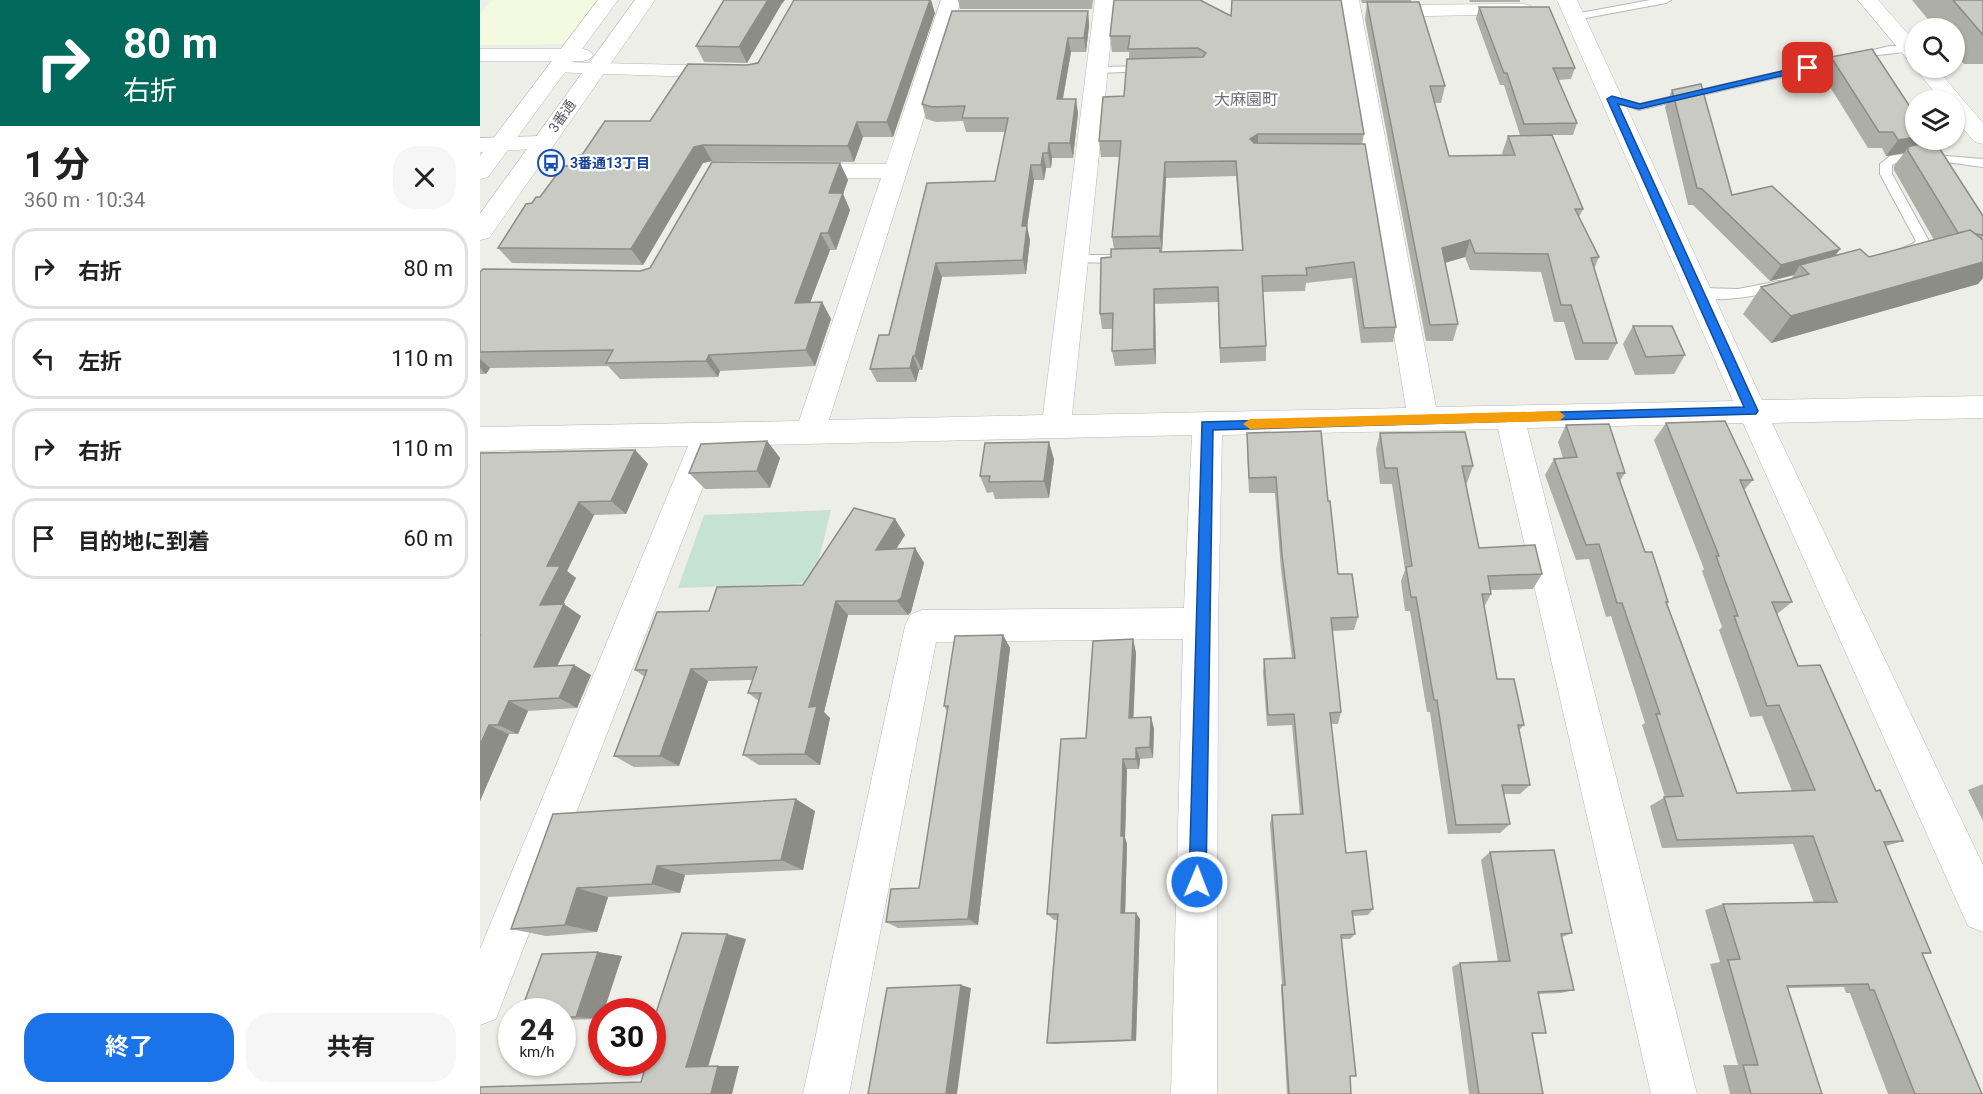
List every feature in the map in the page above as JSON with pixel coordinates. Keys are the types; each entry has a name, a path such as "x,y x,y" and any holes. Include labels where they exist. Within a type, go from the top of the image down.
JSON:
{"street":[{"name":"3番通","path":"480,172 490,145 562,61 608,0"},
{"name":"3番通","path":"480,232 645,0"},
{"path":"1869,0 1905,43"},
{"path":"1423,420 1371,155 1351,5 1571,9 1752,411 1983,911"},
{"path":"810,432 948,9"},
{"path":"1056,428 1097,70 1096,11"},
{"path":"480,55 744,72"},
{"path":"1933,78 1943,90"},
{"path":"1965,116 1983,137"},
{"path":"490,145 543,143"},
{"path":"769,171 895,171"},
{"path":"480,439 1983,408"},
{"path":"1510,417 1674,1094"},
{"path":"1194,1094 1201,623 1207,425"},
{"path":"480,1003 708,434"},
{"path":"826,1094 922,626 1201,623"}],"lane":[{"path":"1571,9 1666,0"},
{"path":"1612,99 1639,106 1870,53 1890,49 1905,52"},
{"path":"1097,70 1154,69"},
{"path":"1886,257 1917,248 1923,241 1886,174 1886,164 1894,158 1910,156 1983,163"},
{"path":"1075,259 1131,258"},
{"path":"1700,293 1749,293 1795,282"}],"shaded area":[{"path":"493,0 597,0 563,44 480,45 480,14"},
{"path":"831,510 813,583 678,588 704,515"}],"building":[{"path":"724,0 768,0 739,47 696,46"},
{"path":"794,0 930,0 887,122 857,122 848,146 703,145 694,147 631,249 498,248 526,204 540,197 563,166 571,166 579,155 582,155 605,121 650,121 688,64 747,65 758,63"},
{"path":"1114,0 1200,0 1231,16 1232,0 1341,0 1364,134 1258,134 1250,139 1254,143 1365,144 1396,327 1364,328 1354,262 1306,268 1307,275 1262,276 1266,346 1220,348 1218,287 1154,289 1154,349 1112,351 1113,313 1100,314 1101,258 1111,257 1111,249 1160,248 1160,252 1243,250 1236,161 1165,162 1160,236 1112,237 1121,141 1099,141 1103,97 1124,96 1127,59 1203,57 1206,53 1198,48 1128,49 1130,36 1110,36"},
{"path":"1953,0 1983,0 1983,35"},
{"path":"1367,2 1419,2 1445,86 1430,86 1449,156 1515,155 1508,136 1552,135 1583,209 1575,209 1599,257 1591,258 1617,343 1583,343 1571,305 1561,305 1548,254 1475,253 1470,240 1442,248 1458,324 1430,325"},
{"path":"1479,7 1549,7 1575,68 1553,68 1577,123 1524,124 1507,73 1504,73"},
{"path":"952,11 1088,11 1084,38 1068,38 1057,99 1076,99 1070,143 1049,143 1048,153 1043,153 1041,165 1031,165 1022,226 1027,226 1023,260 936,263 915,356 913,356 910,368 870,369 879,335 889,335 927,183 995,181 1008,118 962,118 965,106 932,107 922,104"},
{"path":"1872,49 1905,99 1905,139 1898,140 1893,132 1879,132 1831,57"},
{"path":"1701,84 1732,195 1772,186 1840,249 1781,265 1702,189 1697,188 1672,90"},
{"path":"1941,150 1983,216 1983,235 1970,230 1958,233 1908,151"},
{"path":"712,162 840,163 829,193 843,193 828,233 821,233 795,303 822,302 806,350 709,355 706,361 606,363 613,350 480,352 480,272 483,269 640,271 650,268"},
{"path":"1970,230 1983,240 1983,262 1791,316 1761,287 1809,274 1800,265 1860,249 1869,257"},
{"path":"1633,326 1672,326 1685,355 1646,357"},
{"path":"1725,421 1753,480 1740,480 1792,602 1772,602 1798,666 1820,665 1876,791 1880,790 1903,841 1884,842 1931,953 1922,953 1982,1094 1915,1094 1874,990 1870,990 1868,984 1787,986 1822,1094 1751,1094 1743,1065 1758,1065 1728,960 1740,959 1723,904 1837,902 1813,836 1677,840 1664,797 1683,796 1656,714 1660,714 1622,603 1617,603 1599,544 1586,545 1554,459 1577,457 1566,425 1609,424 1625,473 1617,473 1645,552 1652,552 1668,602 1666,602 1737,793 1815,790 1779,705 1767,706 1734,616 1738,616 1716,556 1719,556 1666,423"},
{"path":"1321,431 1338,574 1352,574 1358,617 1331,618 1341,712 1330,713 1346,853 1366,851 1373,909 1352,911 1355,934 1341,935 1356,1076 1350,1076 1351,1094 1289,1094 1282,985 1285,985 1272,815 1303,814 1294,714 1268,715 1264,659 1295,658 1282,555 1276,477 1249,478 1247,433"},
{"path":"1465,432 1473,466 1462,466 1479,548 1535,545 1542,574 1488,576 1491,594 1482,594 1497,679 1514,679 1524,725 1518,725 1530,785 1502,785 1510,824 1456,825 1437,700 1434,700 1416,597 1411,597 1406,567 1412,566 1397,468 1385,468 1380,433"},
{"path":"767,441 757,471 689,473 701,444"},
{"path":"1049,442 1044,481 989,482 990,476 980,476 985,443"},
{"path":"635,450 611,501 579,502 547,566 560,566 540,605 564,604 534,667 574,665 559,698 509,701 498,725 489,725 480,745 480,453"},
{"path":"854,508 895,519 876,550 915,548 901,598 897,601 836,601 809,707 817,706 805,754 743,755 761,693 748,693 757,667 691,669 660,756 614,756 647,670 635,670 657,612 709,611 717,587 803,585"},
{"path":"1003,635 968,919 886,922 891,889 919,888 948,706 944,706 955,636"},
{"path":"1133,639 1129,718 1151,717 1150,747 1136,748 1136,759 1123,759 1121,836 1124,836 1121,913 1136,913 1132,1040 1047,1043 1058,914 1047,914 1061,739 1086,738 1093,641"},
{"path":"796,799 781,860 657,866 652,884 577,888 565,925 511,929 553,814"},
{"path":"1554,850 1572,933 1561,934 1574,990 1538,992 1546,1033 1532,1033 1543,1094 1479,1094 1460,963 1510,961 1490,852"},
{"path":"682,933 727,934 686,1067 718,1066 711,1094 480,1094 480,1087 641,1082 643,1076 666,1076 666,998 661,998"},
{"path":"598,952 576,1017 576,998 526,998 542,954"},
{"path":"961,985 946,1094 868,1094 887,988"}],"slow traffic":[{"path":"1250,424 1559,416"}],"place":[{"name":"3番通13丁目","path":"551,163"}],"district":[{"name":"大麻園町","path":"1246,99"}],"route":[{"path":"1197,882 1207,425 1752,411 1612,99 1639,106 1808,68"}]}
